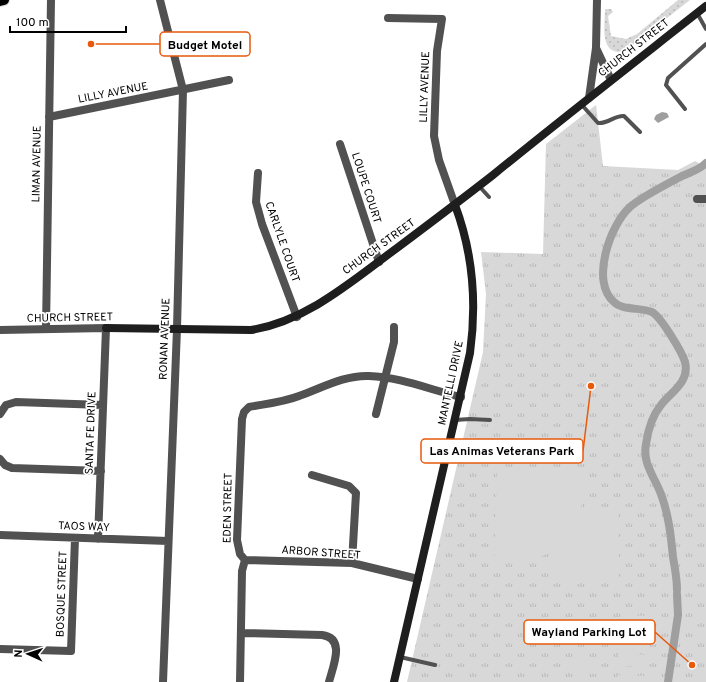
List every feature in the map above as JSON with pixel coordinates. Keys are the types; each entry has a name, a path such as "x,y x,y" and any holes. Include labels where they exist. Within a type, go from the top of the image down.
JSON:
{"main road":[{"path":"0,1 4,0"}],"street":[{"name":"LIMAN AVENUE","path":"46,329 51,0"},
{"name":"RONAN AVENUE","path":"160,0 183,90 177,329 163,682"},
{"path":"589,98 596,48 597,0"},
{"name":"CHURCH STREET","path":"0,330 106,328 251,330 265,328 297,316 317,305 379,262 455,205 706,6"},
{"name":"LILLY AVENUE","path":"388,18 442,19 437,52 434,136 439,160 455,205"},
{"path":"596,48 611,80"},
{"name":"LILLY AVENUE","path":"49,117 229,80"},
{"name":"LOUPE COURT","path":"340,144 379,262"},
{"name":"CARLYLE COURT","path":"258,173 256,202 262,224 297,316"},
{"path":"697,199 706,199"},
{"name":"MANTELLI DRIVE","path":"394,682 470,353 474,298 469,253 455,205"},
{"path":"376,414 394,342 394,327"},
{"name":"SANTA FE DRIVE","path":"98,539 106,328"},
{"name":"EDEN STREET","path":"245,560 240,554 237,540 242,419 244,412 249,407 298,397 330,383 354,377 385,378"},
{"path":"385,378 461,397"},
{"path":"0,414 6,405 16,402 103,405"},
{"path":"0,459 5,465 12,468 101,471"},
{"path":"312,475 349,486 356,493 352,563"},
{"name":"TAOS WAY","path":"0,536 168,541"},
{"name":"BOSQUE STREET","path":"0,649 71,651 76,538"},
{"path":"240,682 242,571 245,560"},
{"name":"ARBOR STREET","path":"245,560 352,563 418,579"},
{"path":"241,633 322,635 334,640 336,652 329,682"}],"lane":[{"path":"697,13 706,28"},
{"path":"685,109 666,85 668,78 706,44"},
{"path":"582,104 598,123 603,124 624,116 640,132"},
{"path":"479,186 489,197"},
{"path":"455,420 470,418 490,420"},
{"path":"400,656 435,665"}],"green space":[{"path":"678,0 690,0 625,51 617,52 607,45 604,31 605,9 611,9 613,12 608,16 611,36 626,39 637,34"},
{"path":"596,105 603,166 678,170 695,161 706,167 706,682 407,682 483,352 486,294 481,252 543,254 546,144"},
{"path":"502,470 586,474 582,503 578,518 618,506 619,577 615,582 551,581 551,551 540,557 516,560 494,560 497,474"},
{"path":"620,615 648,616 647,629 620,628"},
{"path":"620,636 647,637 647,650 619,649"},
{"path":"619,653 646,655 646,667 618,666"},
{"path":"574,660 601,662 601,674 573,673"},
{"path":"618,675 646,676 645,682 618,682"}],"shaded area":[{"path":"662,112 667,113 669,117 658,123 654,119 656,115"}],"waterway":[{"path":"677,590 666,512 659,490 650,471 645,452 648,434 653,418 661,405 682,381 686,369 685,362 671,335 656,315 648,311 622,307 614,302 607,293 603,268 610,240 623,215 630,207 648,195 698,169 706,163"},
{"path":"668,682 678,615 677,594"}],"place":[{"name":"Budget Motel","path":"91,44"},
{"name":"Las Animas Veterans Park","path":"591,386"},
{"name":"Wayland Parking Lot","path":"692,665"}]}
